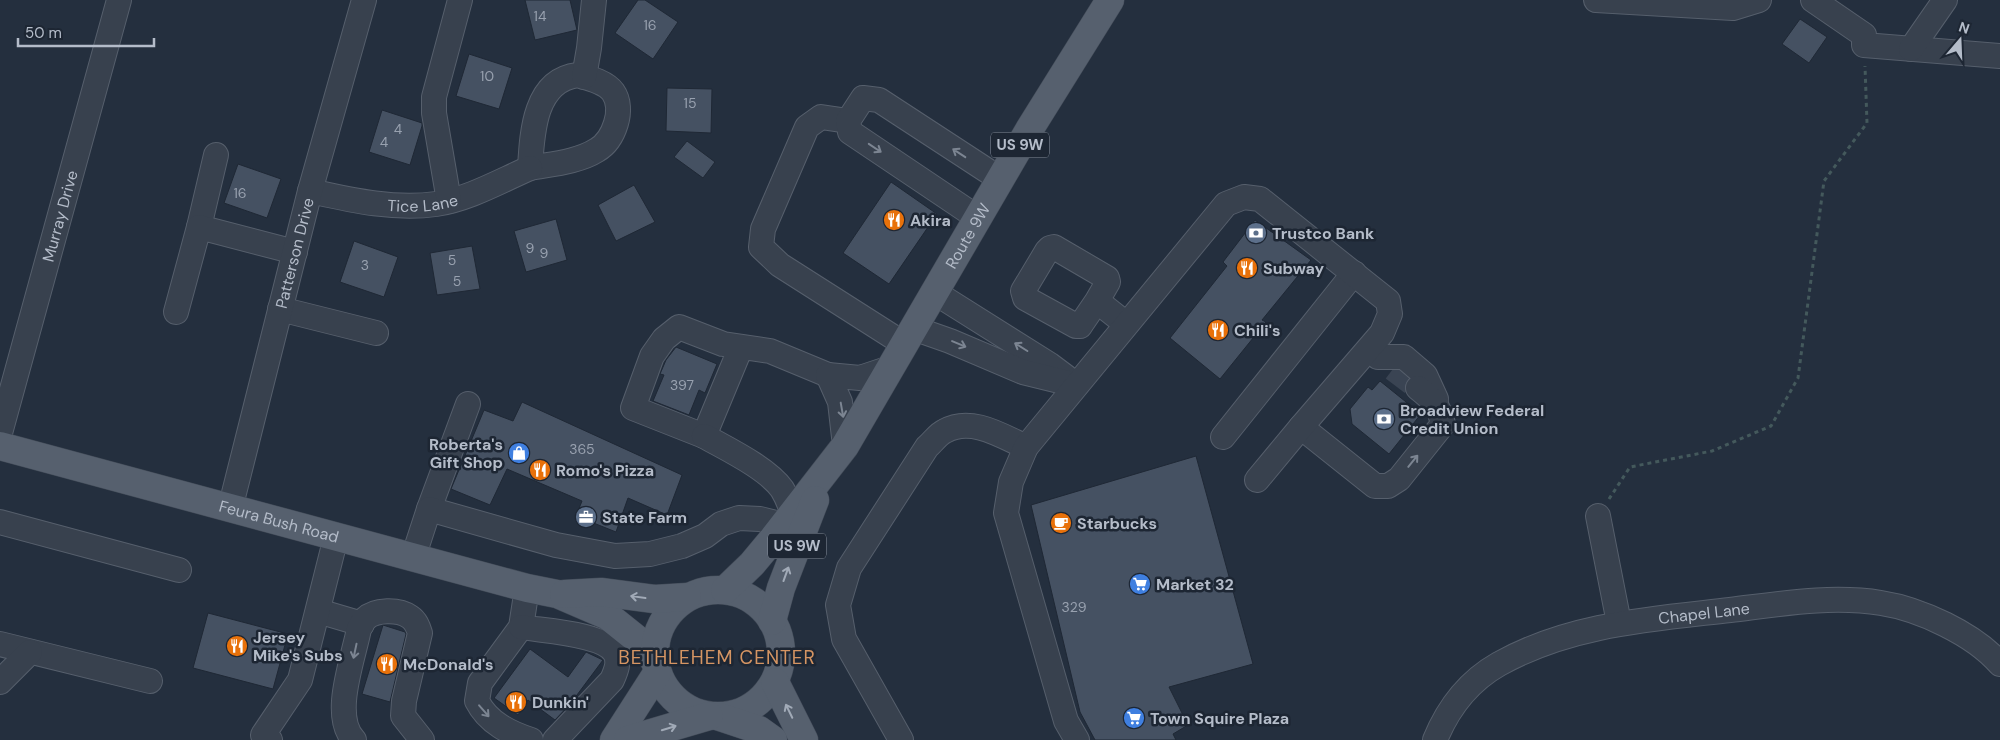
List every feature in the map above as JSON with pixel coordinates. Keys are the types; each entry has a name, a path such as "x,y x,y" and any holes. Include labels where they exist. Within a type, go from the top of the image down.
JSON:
{"main road":[{"name":"Route 9W","path":"725,590 752,564 826,473 845,446 1000,179 1110,0"},
{"name":"Feura Bush Road","path":"0,446 413,558 557,594 608,616 638,640 656,667"},
{"name":"Route 9W","path":"772,620 778,595 791,559 826,473"},
{"path":"628,740 714,716 737,714 752,707 765,696 775,682 781,661 780,640 772,620 760,605 744,595 725,590 705,591 687,597 672,608 661,624 655,641 656,667 665,689 677,702 692,711 714,716 759,730 773,740"},
{"name":"Feura Bush Road","path":"557,594 601,592 654,599 687,597"},
{"path":"614,740 656,667"},
{"path":"775,682 804,740"}],"street":[{"name":"Murray Drive","path":"0,433 119,0"},
{"name":"Patterson Drive","path":"230,509 310,191 364,0"},
{"path":"449,201 434,113 434,97 460,0"},
{"path":"530,168 532,132 540,106 548,91 557,82 568,76 584,77 590,48 594,0"},
{"path":"1596,0 1732,8 1759,0"},
{"path":"1813,0 1864,35 1864,45 2000,56"},
{"path":"1911,49 1945,0"},
{"name":"Tice Lane","path":"310,191 376,204 403,206 436,204 465,197 530,168 577,158 596,151 608,138 616,124 618,113 616,100 612,91 604,85 584,77"},
{"path":"978,218 850,132 848,121 863,98 879,100 1000,179"},
{"path":"848,121 821,117 807,127 763,228 761,247 780,265 908,336 950,341 1024,372 1076,385"},
{"path":"176,312 216,154"},
{"path":"1077,740 1066,721 1006,513 1011,482 1026,447 1226,204 1244,197 1260,199 1388,301 1390,314 1382,333 1380,358"},
{"path":"199,227 294,252"},
{"path":"1223,436 1354,273"},
{"path":"934,292 1050,365 1076,385"},
{"path":"1097,301 1126,324"},
{"path":"280,309 376,333"},
{"path":"429,509 556,545 615,556 650,554 682,546 705,536 721,524 739,518 788,519 787,497 773,479 741,457 704,436 632,408 652,356 664,339 679,327 723,344 770,351 828,375 860,378 890,368"},
{"path":"704,436 740,347"},
{"path":"1257,480 1300,427 1380,358 1404,357 1425,375 1431,384 1443,424 1398,478 1388,486 1375,486 1300,427"},
{"path":"828,375 840,402 845,446"},
{"path":"1418,388 1440,410"},
{"path":"413,558 468,404"},
{"path":"901,740 844,639 838,605 849,568 928,447 944,431 963,425 989,430 1026,447"},
{"path":"1598,516 1619,623"},
{"path":"0,522 179,570"},
{"path":"264,738 300,680 336,537"},
{"path":"527,588 522,627 480,683 477,702 480,709 508,732 531,740"},
{"name":"Chapel Lane","path":"1435,740 1443,721 1462,693 1498,664 1532,648 1619,623 1808,601 1858,600 1883,603 1920,612 1961,633 1994,657 2000,664"},
{"path":"318,612 362,624"},
{"path":"354,740 347,732 343,722 342,706 362,624 364,620 378,612 401,613 410,616 418,624 420,634 404,701 403,716 422,740"},
{"path":"405,740 395,730 392,721 415,634 410,616"},
{"path":"522,627 590,638 608,646 615,653 617,662 612,680 555,740"},
{"path":"0,644 150,681"},
{"path":"0,682 30,652"}],"path":[{"path":"1598,516 1630,468 1712,451 1771,426 1798,378 1824,181 1867,123 1864,45"}],"building":[{"path":"525,0 570,0 577,30 535,40"},
{"path":"638,0 645,0 678,22 653,59 615,33"},
{"path":"1800,19 1827,37 1809,63 1782,44"},
{"path":"469,54 512,68 499,109 456,96"},
{"path":"667,88 712,89 711,133 666,131"},
{"path":"382,110 422,123 410,165 369,152"},
{"path":"687,141 715,162 703,178 674,157"},
{"path":"238,164 281,179 267,218 224,203"},
{"path":"891,182 937,214 889,284 843,253"},
{"path":"634,185 655,222 616,241 598,205"},
{"path":"556,219 567,260 526,272 514,231"},
{"path":"1255,220 1311,260 1262,320 1266,322 1220,379 1170,338 1227,266 1223,262"},
{"path":"354,241 398,257 384,297 340,282"},
{"path":"472,246 480,289 437,295 430,253"},
{"path":"676,347 717,364 705,393 699,390 689,415 653,401 664,375 660,374 666,360"},
{"name":"Broadview Federal Credit Union","path":"1380,381 1421,414 1389,454 1352,424 1350,409 1368,387 1372,390"},
{"path":"522,402 682,475 667,515 628,498 616,532 576,516 582,501 507,469 490,505 451,489 484,410 513,421"},
{"name":"Market 32","path":"1196,456 1253,664 1169,687 1188,725 1173,734 1176,740 1095,740 1080,712 1031,505"},
{"path":"208,613 288,634 273,689 193,668"},
{"name":"McDonald's","path":"383,625 406,634 390,702 362,694"},
{"path":"530,649 568,677 586,652 603,660 571,703 555,720 528,700 518,715 494,698"}],"tunnel":[{"path":"1393,369 1418,388"}],"place":[{"name":"Akira","path":"894,220"},
{"name":"Trustco Bank","path":"1256,233"},
{"name":"Subway","path":"1247,268"},
{"name":"Chili's","path":"1218,330"},
{"name":"Broadview Federal Credit Union","path":"1384,419"},
{"name":"Roberta's Gift Shop","path":"519,453"},
{"name":"Romo's Pizza","path":"540,470"},
{"name":"State Farm","path":"586,517"},
{"name":"Starbucks","path":"1061,523"},
{"name":"Market 32","path":"1140,584"},
{"name":"Jersey Mike's Subs","path":"237,646"},
{"name":"McDonald's","path":"387,664"},
{"name":"Dunkin'","path":"516,702"},
{"name":"Town Squire Plaza","path":"1134,718"}],"district":[{"name":"BETHLEHEM CENTER","path":"717,657"}]}
